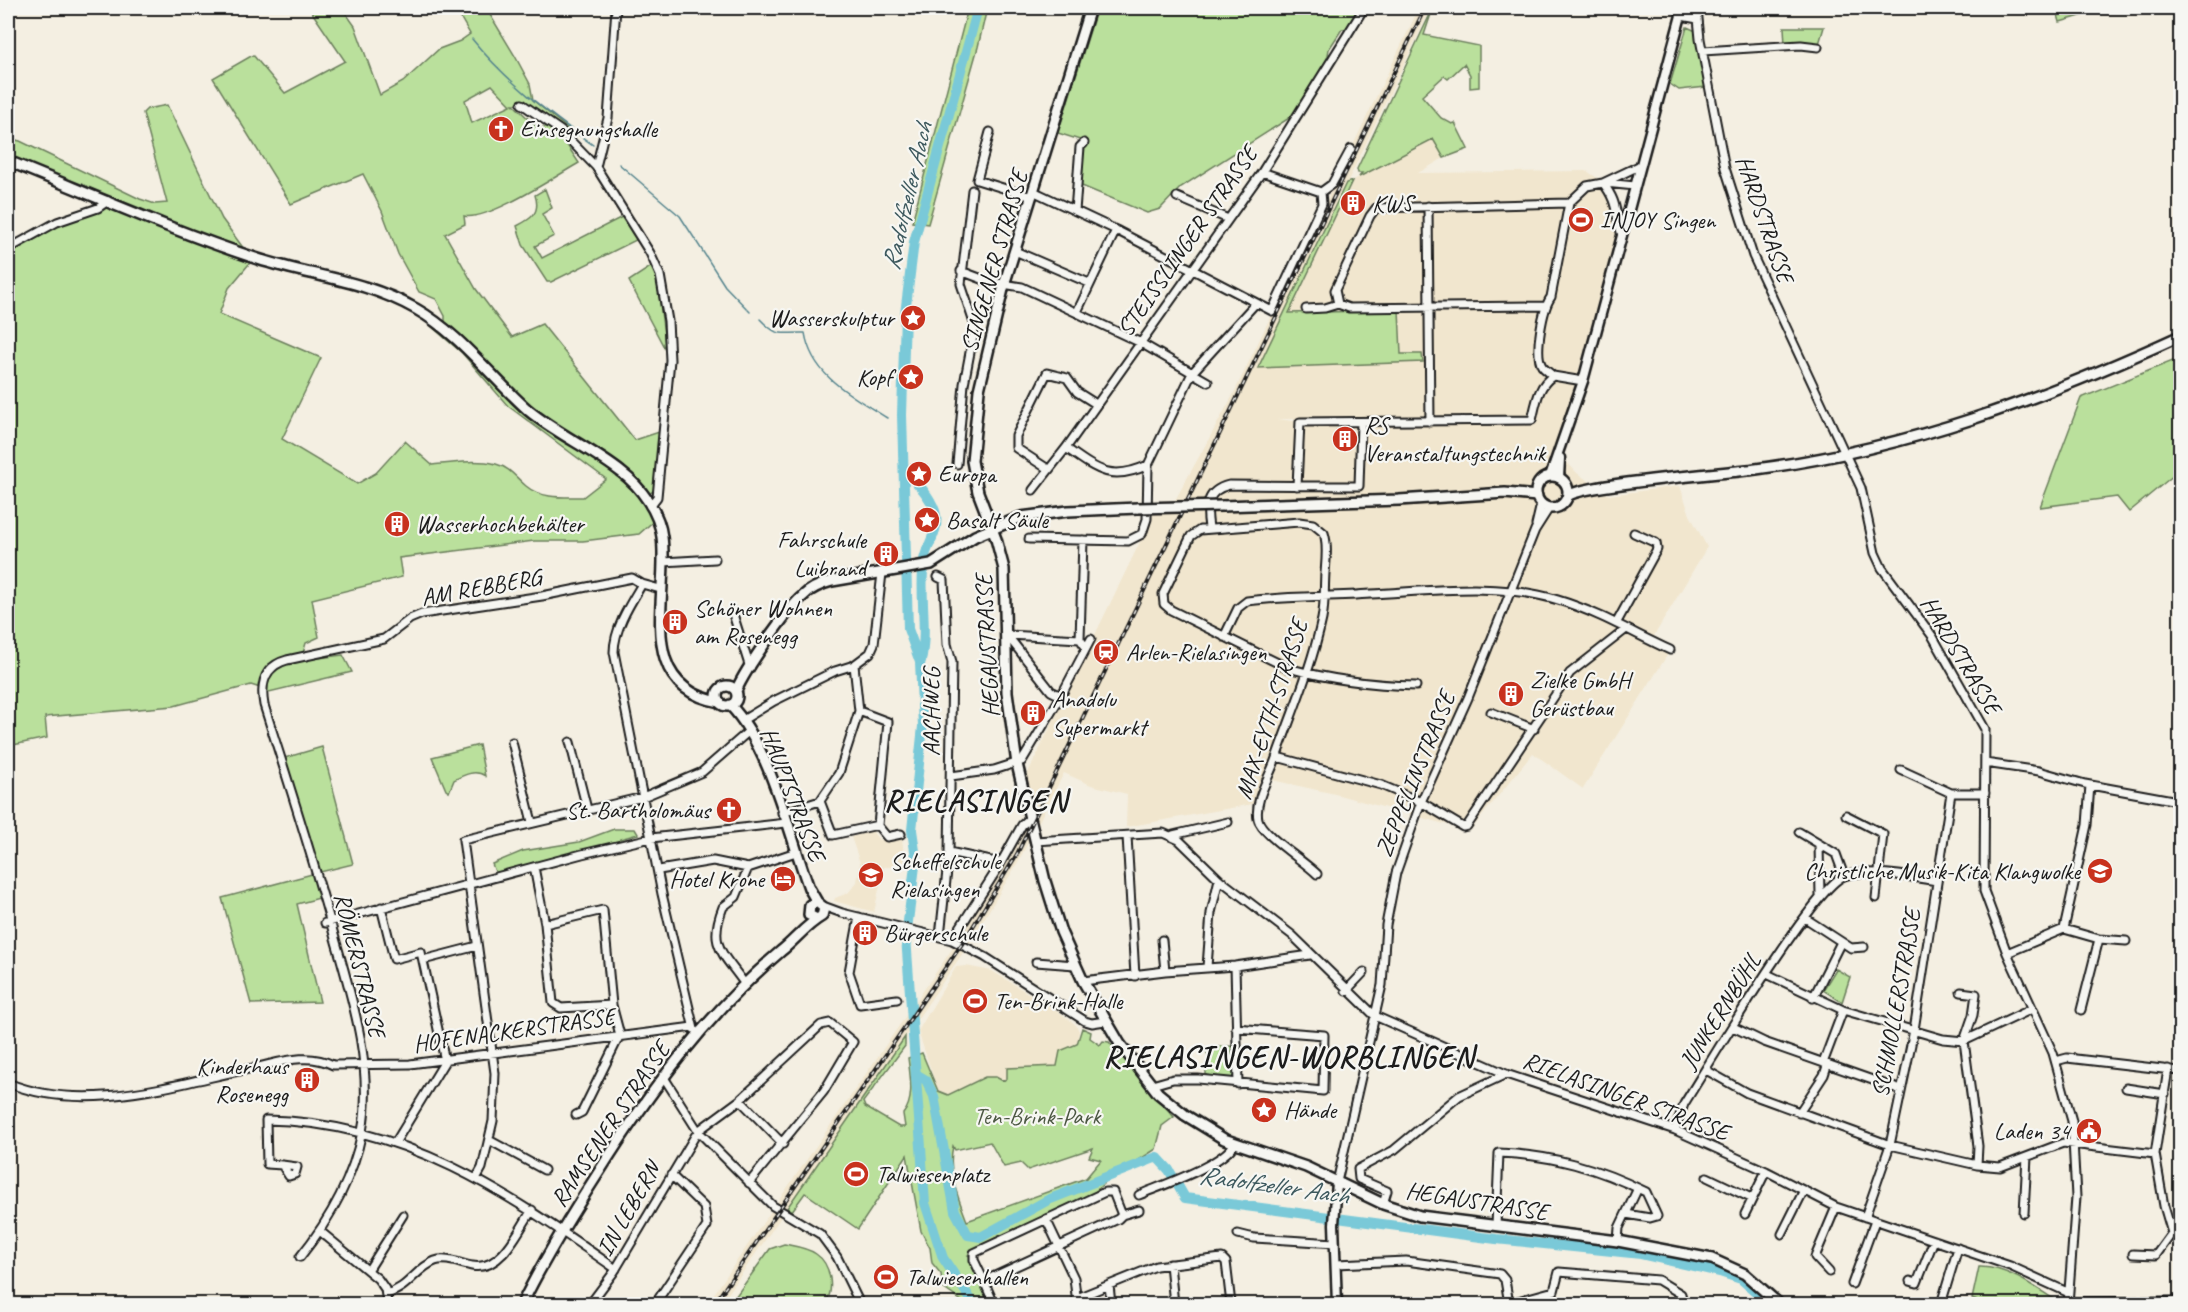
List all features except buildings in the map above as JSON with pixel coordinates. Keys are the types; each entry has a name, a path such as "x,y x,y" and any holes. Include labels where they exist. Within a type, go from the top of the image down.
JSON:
{"main road":[{"name":"SINGENER STRASSE","path":"992,528 978,492 972,461 979,390 1004,285 1090,8"},
{"path":"8,161 254,258 349,280 416,309 451,333 536,416 628,478 650,506 661,530 663,562 660,590 660,635 665,656 677,679 690,692 702,698 733,696"},
{"path":"733,696 742,678 786,616 810,590 832,581 894,572 938,562 992,528 1033,514 1138,508 1399,500 1506,493 1555,477 1567,485 1603,486 1758,469 1847,454 1985,417 2087,379 2181,336"},
{"path":"1539,484 1542,502"},
{"path":"1567,485 1568,496"},
{"path":"1506,493 1561,506 1568,496 1603,486"},
{"name":"HEGAUSTRASSE","path":"992,528 1004,569 1007,692 1017,764 1045,881 1083,981 1105,1021 1152,1085 1185,1115 1235,1143 1298,1164 1383,1204 1420,1216 1618,1240 1664,1248 1729,1266 1759,1285 1779,1305"},
{"path":"718,698 723,686 733,696"},
{"name":"HAUPTSTRASSE","path":"733,696 741,717 763,758 817,910"},
{"name":"RAMSENER STRASSE","path":"522,1305 561,1230 638,1108 695,1030 802,930 817,910"}],"street":[{"path":"595,165 608,118 616,8"},
{"name":"STEISSLINGER STRASSE","path":"1033,490 1066,448 1139,342 1193,272 1262,172 1364,8"},
{"name":"HARDSTRASSE","path":"1697,8 1723,160 1737,213 1770,295 1847,454 1866,499 1875,553 1891,582 1933,637 1985,729 1984,891 2007,953 2056,1061 2065,1090 2074,1143 2076,1197 2072,1268 2067,1304"},
{"path":"1555,477 1682,12 1698,20"},
{"path":"1703,51 1801,45 1818,47"},
{"path":"522,104 561,131 595,165 650,253 664,295 670,360 657,497 650,506"},
{"path":"990,132 977,180 1032,194 1075,211 1116,230 1270,311 1275,309 1322,204 1320,192"},
{"path":"1075,211 1080,147 1084,143"},
{"path":"1320,192 1332,184 1351,149"},
{"path":"1583,381 1553,376 1543,366 1538,349 1545,306 1551,297 1569,203 1587,186 1603,183 1641,165"},
{"path":"1262,172 1320,192"},
{"path":"1603,183 1635,186"},
{"path":"1603,183 1614,198 1617,208 1616,218 1622,235"},
{"path":"957,464 964,384 975,326 963,294 962,271 972,190"},
{"path":"1177,197 1228,219"},
{"path":"8,249 57,222 98,208 108,201"},
{"path":"1338,304 1335,290 1373,210 1382,207 1569,203"},
{"path":"1428,206 1430,422"},
{"path":"1077,312 1116,230"},
{"path":"1015,250 1089,283"},
{"path":"962,271 1004,285 1022,287 1139,342 1208,382"},
{"path":"1029,539 1128,541 1139,538 1145,530 1148,465 1192,372 1255,304"},
{"path":"1306,309 1325,308 1338,304 1349,308 1545,306"},
{"path":"1048,469 1016,448 1016,436 1047,373 1067,378 1077,392 1096,404"},
{"path":"1297,486 1300,422 1532,420 1542,384 1553,376"},
{"path":"1361,423 1359,486 1229,484 1213,492 1206,506 1209,528 1191,536 1163,594 1164,604 1224,638 1306,673 1342,682 1416,687"},
{"path":"1066,448 1110,474 1124,474 1148,465"},
{"name":"ZEPPELINSTRASSE","path":"1337,1182 1375,1016 1396,873 1421,802 1512,591 1535,530 1542,502"},
{"name":"MAX-EYTH-STRASSE","path":"1209,528 1299,522 1320,527 1325,538 1322,618 1306,673 1258,807 1258,820 1266,834 1301,858 1317,874"},
{"path":"1617,622 1657,549 1656,543 1634,533"},
{"path":"1083,540 1080,639 1086,646"},
{"path":"663,562 715,559"},
{"path":"741,717 835,671 854,665 870,653 874,644 882,573"},
{"name":"AM REBBERG","path":"266,675 276,664 287,660 384,639 410,619 422,614 542,596 632,578 660,590"},
{"name":"AACHWEG","path":"938,578 944,580 947,644 952,662 949,852 940,936"},
{"path":"642,584 624,618 615,640 614,652 651,838 695,1030"},
{"path":"1224,638 1238,608 1247,601 1431,591 1512,591 1557,600 1617,622 1625,630 1671,650"},
{"path":"732,611 750,668"},
{"path":"1277,757 1381,785 1421,802 1463,827 1467,826 1570,673 1625,630"},
{"path":"1007,634 1080,639"},
{"path":"1007,634 1051,691 1061,696"},
{"path":"951,776 1017,764 1026,758 1091,639"},
{"path":"782,813 820,801 839,773 859,711 854,665"},
{"name":"RÖMERSTRASSE","path":"266,675 262,688 264,705 352,998 364,1065 362,1132 353,1163 321,1232 300,1257"},
{"path":"859,711 888,722 878,826 887,837 901,834"},
{"path":"1491,711 1534,729"},
{"path":"477,1177 482,1168 493,1120 494,1053 463,840 643,797 702,772 749,731"},
{"path":"512,742 532,822"},
{"path":"570,742 587,809"},
{"path":"1985,763 2039,771 2090,785 2178,801"},
{"path":"1901,770 1951,793 1985,793"},
{"path":"2064,929 2086,825 2090,785"},
{"name":"SCHMOLLERSTRASSE","path":"1865,1217 1890,1145 1914,1030 1951,793"},
{"path":"820,801 833,836 878,826"},
{"path":"1846,815 1883,834 1876,898"},
{"path":"952,940 1022,825 1030,818"},
{"path":"1035,841 1163,833 1173,835 1228,822"},
{"path":"328,923 469,884 651,838 755,829 786,823"},
{"path":"1799,832 1836,854 1844,876 1904,875 1936,881"},
{"name":"RIELASINGER STRASSE","path":"1173,835 1219,879 1292,935 1346,991 1375,1016 1506,1074 1675,1130 1766,1171 1836,1207 2010,1266 2067,1292"},
{"path":"1127,836 1135,976"},
{"path":"1819,844 1820,896"},
{"path":"659,870 713,861 748,868 796,852"},
{"path":"949,852 1000,863"},
{"path":"534,867 545,924 553,1003 561,1008 612,1005"},
{"path":"744,983 717,945 715,936 723,907 736,897 748,868"},
{"name":"JUNKERNBÜHL","path":"1675,1130 1684,1104 1767,974 1820,896 1844,876"},
{"path":"1207,967 1211,913 1219,879"},
{"path":"381,908 394,959 421,952 445,1060 395,1143"},
{"path":"545,924 603,910 612,1005 620,1035 582,1112 576,1115"},
{"path":"817,910 842,913 952,940 993,962 1085,1021 1092,1023 1105,1021"},
{"path":"858,917 849,972 860,1004 897,999"},
{"path":"1805,918 1851,948 1864,947"},
{"path":"2007,953 2064,929 2099,939 2126,941"},
{"path":"2081,1010 2099,939"},
{"path":"1162,940 1165,970"},
{"path":"1813,998 1840,942"},
{"path":"423,960 477,946"},
{"path":"1083,981 1135,976 1165,970 1235,966 1310,955"},
{"path":"1036,962 1075,965"},
{"path":"1235,966 1238,1084"},
{"path":"1346,991 1364,972"},
{"path":"1767,974 1813,998 1844,1010 1943,1039 1964,1041 2032,1009"},
{"path":"1961,992 1976,993 1973,1015 1964,1041 1978,1146 1977,1165"},
{"path":"1799,1113 1824,1075 1825,1065 1844,1010"},
{"path":"698,1131 740,1100 825,1022 853,1042 824,1091 749,1183"},
{"path":"1733,1027 1764,1042 1825,1065 1901,1090"},
{"path":"1152,1085 1173,1079 1323,1091 1324,1035 1236,1028"},
{"name":"HOFENACKERSTRASSE","path":"8,1083 46,1094 91,1097 137,1091 285,1060 316,1060 333,1065 364,1065 445,1060 620,1035 695,1030"},
{"path":"2056,1061 2067,1058 2181,1071"},
{"path":"2133,1254 2156,1255 2176,1233 2164,1206 2155,1154 2168,1069"},
{"path":"1706,1070 1747,1093 1890,1145 1977,1165 2000,1167 2063,1143 2155,1154"},
{"path":"1383,1204 1387,1191 1359,1179 1358,1169 1394,1150 1459,1096 1506,1074"},
{"path":"663,1076 698,1131 749,1183 780,1211 813,1227 820,1234 837,1257 860,1305"},
{"path":"2126,1088 2165,1094"},
{"path":"740,1100 783,1144"},
{"path":"282,1165 267,1164 266,1120 316,1123 362,1132 477,1177 532,1210 616,1269"},
{"name":"IN LEBERN","path":"590,1305 616,1269 698,1131"},
{"path":"489,1140 544,1170"},
{"path":"1139,1195 1229,1153 1235,1143"},
{"path":"1496,1227 1499,1153 1565,1160 1638,1188 1649,1196 1657,1216 1650,1218 1626,1214"},
{"path":"2024,1213 2027,1157"},
{"path":"1745,1214 1766,1171"},
{"path":"655,1305 707,1226 704,1207 671,1174"},
{"name":"RIELASINGER STRASSE","path":"1707,1177 1751,1198"},
{"path":"1337,1182 1334,1224 1337,1305"},
{"path":"1618,1240 1619,1228 1638,1188"},
{"path":"1782,1234 1804,1190"},
{"path":"994,1305 974,1260 974,1253 1110,1191 1116,1196 1122,1215"},
{"path":"1829,1272 1815,1257 1836,1207"},
{"path":"386,1294 403,1288 426,1266 439,1260 474,1267 490,1265 506,1250 532,1210"},
{"path":"984,1281 1118,1219 1122,1215 1139,1210"},
{"path":"369,1269 403,1215"},
{"path":"1046,1219 1072,1274 1077,1301 1156,1266 1225,1258 1231,1305"},
{"path":"1852,1284 1875,1221"},
{"path":"321,1232 369,1269 378,1279 386,1294 387,1305"},
{"path":"1238,1234 1254,1238 1335,1243"},
{"path":"1910,1281 1917,1283 1934,1240"},
{"path":"1941,1305 1958,1248"},
{"path":"1335,1264 1406,1262 1500,1274 1505,1280 1508,1304 1554,1291 1559,1272 1658,1280 1681,1294 1683,1303 1688,1305"},
{"path":"1170,1264 1174,1305"},
{"path":"1109,1285 1111,1305"},
{"path":"2067,1304 2181,1301"}],"shaded area":[{"path":"1419,8 1431,8 1258,368 1423,362 1401,354 1399,310 1289,313 1352,181 1433,139 1444,158 1418,173 1587,171 1613,189 1618,207 1617,232 1558,447 1554,448 1577,473 1609,495 1680,486 1690,515 1707,547 1654,636 1673,646 1583,789 1533,753 1470,831 1335,794 1263,778 1253,804 1126,827 1127,794 1091,785 1064,773 1018,862 969,944 721,1304 707,1304 959,939 1007,861 1033,811 1026,777 1154,513 1168,513 1232,397","holes":["1528,417 1300,422 1277,419"]},
{"name":"Scheffelschule Rielasingen","path":"872,831 879,840 902,837 905,866 884,867 874,912 834,901 835,898 848,893 857,882 860,863 851,837"},
{"path":"966,966 992,971 1059,1012 1076,1025 1079,1031 1077,1044 1066,1048 1057,1066 1007,1068 1007,1078 1003,1081 985,1077 947,1095 938,1091 918,1031 956,967"}],"green space":[{"path":"309,8 353,8 345,12 355,26 380,95 403,82 439,49 460,41 470,34 455,8 486,8 530,84 533,100 573,133 566,137 522,104 513,104 539,129 548,126 561,136 579,163 504,205 475,216 464,216 465,224 445,234 476,289 512,337 542,324 635,440 662,431 657,488 645,497 657,518 639,534 583,541 534,541 399,558 402,577 312,599 319,637 306,643 301,660 343,655 352,672 265,693 260,688 251,685 174,706 45,717 47,738 8,746 8,249 42,230 104,205 9,161 11,154 8,148 8,138 20,141 140,199 155,204 167,203 143,113 147,109 167,105 222,219 244,249 243,253 254,258 229,288 219,314 321,358 282,439 357,484 376,473 405,441 432,465 456,462 496,464 509,470 532,490 546,495 583,497 606,479 508,406 462,353 431,326 433,319 445,328 445,316 436,299 419,292 398,254 382,211 363,174 291,204 213,78 253,55 285,93 345,61","holes":["492,85 511,105 472,123 465,100"]},
{"path":"968,8 987,8 978,47 928,224 912,222"},
{"path":"1097,8 1361,8 1348,29 1342,29 1329,49 1327,61 1294,115 1181,187 1160,209 1147,213 1077,184 1080,140 1058,133"},
{"path":"1433,8 1424,35 1479,46 1479,87 1470,88 1470,75 1464,64 1448,79 1444,76 1422,96 1441,118 1452,124 1455,123 1468,149 1444,158 1433,139 1359,177 1362,173 1358,173 1357,169"},
{"path":"2056,8 2108,8 2060,22"},
{"path":"1687,27 1696,31 1706,87 1679,90 1670,84"},
{"path":"1784,27 1824,27 1819,44 1785,45"},
{"path":"1352,181 1289,313 1399,310 1401,354 1422,354 1423,362 1258,368 1346,183"},
{"path":"545,189 552,208 542,214 554,236 535,246 542,258 624,216 640,238 547,282 523,245 517,226 534,215 537,206 535,195"},
{"path":"655,264 666,351 629,281"},
{"path":"2180,358 2180,470 2129,512 2117,497 2040,507 2081,398"},
{"path":"479,745 485,776 477,773 466,775 454,780 449,792 446,790 432,757"},
{"path":"322,747 353,864 316,873 281,759"},
{"path":"614,829 635,829 638,834 620,839 621,842 496,874 492,864 523,851 579,842"},
{"path":"316,873 323,897 297,904 320,1002 251,1004 222,898"},
{"path":"1836,969 1850,977 1842,1002 1823,990"},
{"name":"Ten-Brink-Park","path":"1082,1028 1091,1032 1090,1038 1100,1045 1103,1041 1109,1042 1174,1117 1162,1126 1156,1149 1106,1181 1091,1196 968,1255 971,1257 992,1304 966,1304 943,1288 941,1274 932,1263 930,1248 921,1231 907,1155 858,1229 805,1193 792,1211 787,1208 905,1037 905,1046 863,1102 865,1107 899,1127 905,1127 903,1114 910,1095 908,1058 922,1053 938,1091 948,1095 985,1077 996,1077 1003,1081 1007,1078 1007,1068 1057,1066 1060,1051 1077,1044","holes":["990,1142 1004,1167 1021,1163 1028,1170 1093,1148 1089,1157 1101,1160 1086,1178 967,1221 952,1175 953,1146 955,1150"]},
{"path":"1234,1046 1235,1081 1206,1077 1206,1064 1210,1063 1206,1049"},
{"path":"784,1244 813,1252 821,1258 828,1271 831,1285 825,1304 730,1304 770,1249"},
{"path":"1979,1267 2009,1273 2055,1300 2053,1304 1985,1304 1972,1299"}],"waterway":[{"name":"Radolfzeller Aach","path":"974,1304 943,1258 925,1203 906,937 916,858 912,830 923,726 920,662 908,629 902,415 905,314 914,242 978,8"},
{"path":"472,39 485,55 529,96 593,145"},
{"path":"619,164 680,216 725,286 750,312"},
{"path":"760,319 776,332 805,333 809,348 825,373 848,393 887,418"},
{"name":"Radolfzeller Aach","path":"905,471 926,494 936,518 935,530 924,560 922,585 924,636 921,661"},
{"name":"Radolfzeller Aach","path":"916,1074 926,1080 934,1096 955,1211 968,1235 981,1237 1048,1200 1157,1157 1169,1170 1185,1198 1496,1239 1641,1254 1741,1279 1770,1304"},
{"name":"Radolfzeller Aach","path":"1536,1304 1576,1304"}],"railway":[{"path":"714,1304 966,938 1017,854 1425,8"}],"place":[{"name":"Einsegnungshalle","path":"501,129"},
{"name":"KWS","path":"1353,203"},
{"name":"INJOY Singen","path":"1581,220"},
{"name":"Wasserskulptur","path":"913,318"},
{"name":"Kopf","path":"911,377"},
{"name":"RS Veranstaltungstechnik","path":"1345,439"},
{"name":"Europa","path":"919,474"},
{"name":"Basalt Säule","path":"927,520"},
{"name":"Wasserhochbehälter","path":"397,524"},
{"name":"Fahrschule Luibrand","path":"886,554"},
{"name":"Schöner Wohnen am Rosenegg","path":"675,622"},
{"name":"Arlen-Rielasingen","path":"1106,652"},
{"name":"Zielke GmbH Gerüstbau","path":"1511,694"},
{"name":"Anadolu Supermarkt","path":"1033,713"},
{"name":"St. Bartholomäus","path":"729,810"},
{"name":"Christliche Musik-Kita Klangwolke","path":"2100,871"},
{"name":"Scheffelschule Rielasingen","path":"871,875"},
{"name":"Hotel Krone","path":"783,879"},
{"name":"Bürgerschule","path":"865,933"},
{"name":"Ten-Brink-Halle","path":"975,1001"},
{"name":"Kinderhaus Rosenegg","path":"307,1080"},
{"name":"Hände","path":"1264,1110"},
{"name":"Laden 34","path":"2089,1131"},
{"name":"Talwiesenplatz","path":"856,1174"},
{"name":"Talwiesenhallen","path":"886,1277"}],"district":[{"name":"RIELASINGEN","path":"976,801"},
{"name":"RIELASINGEN-WORBLINGEN","path":"1289,1057"}]}
